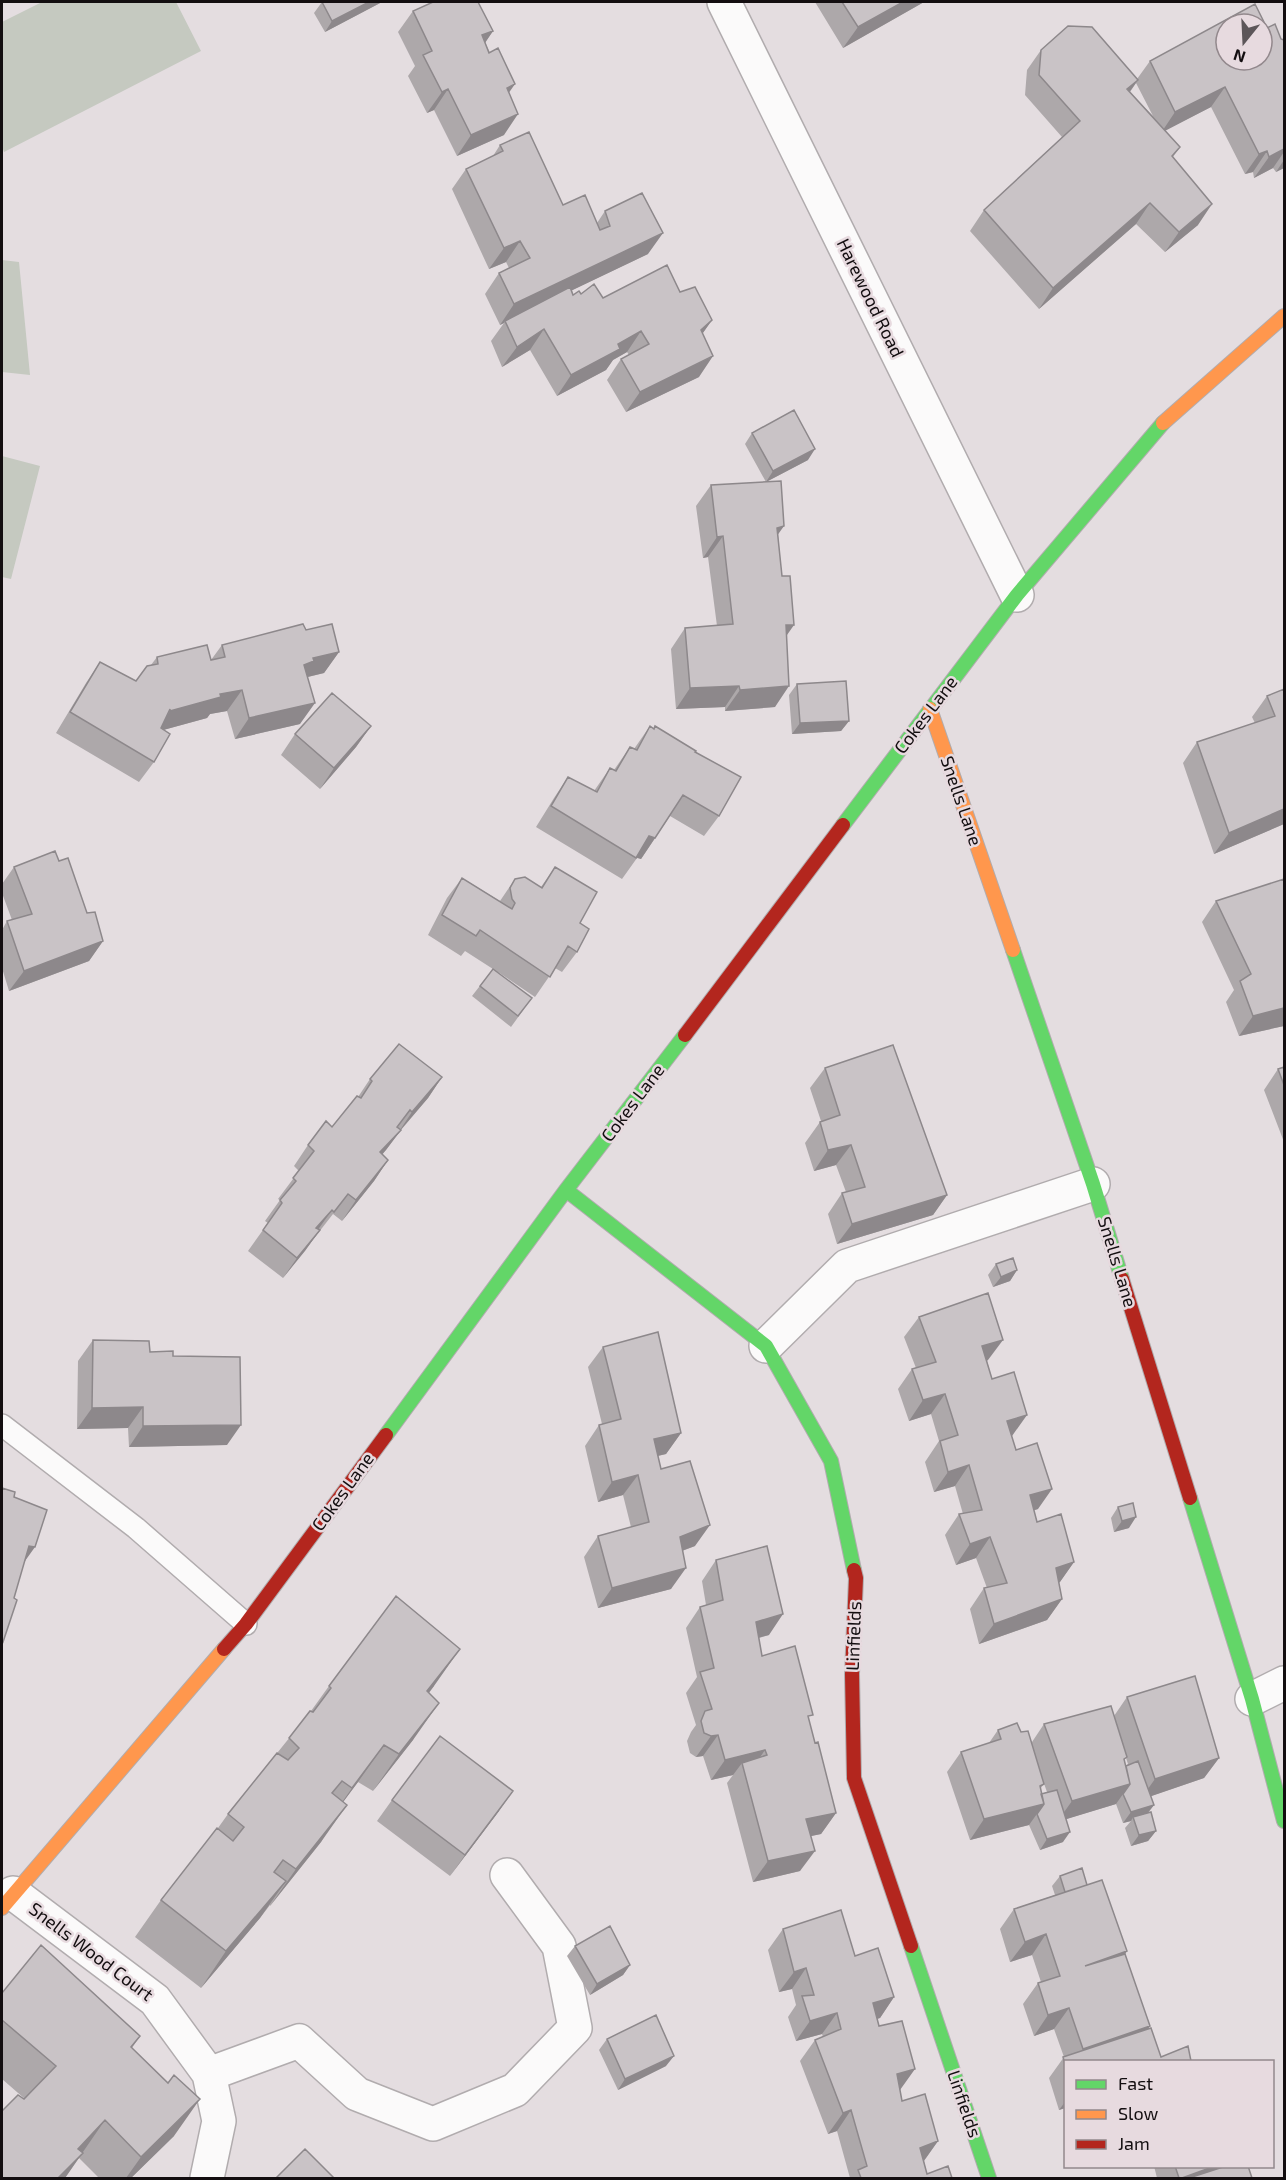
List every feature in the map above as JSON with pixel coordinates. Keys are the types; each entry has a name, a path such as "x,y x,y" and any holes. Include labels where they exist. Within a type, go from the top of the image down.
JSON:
{"street":[{"name":"Harewood Road","path":"724,2 1017,595"},
{"name":"Cokes Lane","path":"7,1900 246,1624 566,1190 1017,595 1160,426 1284,316"},
{"name":"Snells Lane","path":"930,709 1093,1184 1252,1699 1284,1821"},
{"path":"766,1346 848,1266 1093,1184"},
{"name":"Linfields","path":"566,1190 766,1346 831,1461 856,1578 852,1674 854,1778 989,2178"},
{"path":"1252,1699 1284,1683"},
{"path":"209,2074 299,2041 357,2094 434,2124 515,2090 575,2028 559,1946 507,1875"},
{"name":"Snells Wood Court","path":"7,1900 155,2000 209,2074 219,2121 207,2178"}],"lane":[{"path":"2,1425 136,1528 246,1624"}],"shaded area":[{"path":"42,2 176,2 201,51 4,152 2,146 2,22"},
{"path":"2,260 19,262 30,375 2,372"},
{"path":"2,456 40,466 11,579 2,577"}],"building":[{"path":"322,2 369,2 332,21"},
{"path":"433,2 478,2 493,31 482,35 489,53 498,48 515,84 507,88 518,114 471,135 448,89 442,92 423,55 432,51 413,11"},
{"path":"842,2 903,2 858,27"},
{"path":"1255,4 1259,12 1240,12"},
{"path":"1275,24 1281,39 1284,40 1284,149 1269,157 1267,151 1259,154 1225,87 1175,112 1150,61 1214,26 1214,72 1274,72"},
{"path":"1068,26 1092,27 1138,80 1127,89 1180,147 1172,156 1212,204 1179,232 1150,203 1053,288 984,210 1080,121 1039,75 1041,50"},
{"path":"529,132 563,205 585,195 600,230 610,226 605,211 642,193 663,233 514,304 499,273 530,258 520,241 504,248 466,169 503,151 500,145"},
{"path":"667,265 680,292 695,287 712,320 701,330 713,356 640,392 621,359 649,344 641,331 618,344 620,349 571,375 544,329 517,347 505,321 570,287 573,295 579,291 581,294 594,284 603,298"},
{"path":"794,410 815,449 773,471 752,433"},
{"path":"781,481 784,526 777,528 782,576 790,576 794,625 786,625 789,686 740,690 739,686 690,688 685,628 733,624 723,536 717,537 711,485"},
{"path":"303,624 306,630 332,624 339,652 313,658 314,661 304,665 315,703 249,718 242,690 220,694 221,697 170,711 170,709 161,728 170,734 154,762 70,712 100,662 136,681 147,666 158,664 157,657 207,645 211,660 225,657 222,645"},
{"path":"846,681 849,721 800,723 797,684"},
{"path":"1284,689 1284,809 1229,833 1197,742 1275,716 1267,696"},
{"path":"332,693 371,726 334,768 295,734"},
{"path":"650,726 654,729 655,726 695,752 741,777 719,816 683,795 655,838 649,836 636,858 551,806 568,777 597,792 610,768 616,771 630,747 637,750"},
{"path":"55,851 59,861 68,858 87,913 95,912 103,941 24,971 7,921 32,914 14,867"},
{"path":"555,867 597,892 580,923 589,929 577,952 568,946 550,977 480,930 476,936 442,915 462,878 512,909 515,903 510,888 515,879 525,877 542,888"},
{"path":"1284,879 1284,1008 1253,1016 1240,981 1251,974 1216,901"},
{"path":"493,969 532,998 518,1016 480,986"},
{"path":"399,1044 442,1077 397,1127 401,1130 380,1152 388,1160 356,1200 348,1194 334,1212 332,1210 316,1228 320,1230 297,1258 263,1230 282,1203 280,1200 296,1181 293,1178 314,1151 308,1145 326,1121 332,1127 357,1096 361,1098 372,1081 370,1079"},
{"path":"893,1045 947,1195 852,1224 842,1193 865,1187 851,1145 828,1150 820,1122 840,1115 825,1068"},
{"path":"1284,1067 1284,1085 1278,1069"},
{"path":"1013,1258 1017,1270 1001,1277 996,1264"},
{"path":"988,1293 1003,1340 982,1346 992,1379 1014,1372 1027,1415 1007,1421 1016,1450 1037,1443 1052,1489 1030,1495 1037,1522 1061,1514 1074,1562 1056,1568 1062,1599 994,1624 984,1588 1007,1583 990,1537 970,1544 959,1514 982,1510 969,1465 948,1472 940,1441 958,1435 945,1394 923,1400 912,1369 936,1362 919,1317"},
{"path":"658,1332 681,1433 654,1439 661,1469 690,1461 710,1525 680,1537 686,1568 612,1588 598,1536 649,1522 638,1475 612,1482 599,1425 621,1419 603,1347"},
{"path":"93,1340 149,1341 150,1352 173,1351 173,1356 240,1357 241,1425 143,1426 143,1407 92,1408"},
{"path":"2,1488 15,1492 14,1497 47,1510 35,1547 29,1546 14,1598 17,1600 3,1642 2,1641"},
{"path":"1133,1503 1136,1517 1122,1521 1118,1507"},
{"path":"767,1546 783,1614 756,1622 762,1656 795,1646 813,1715 808,1716 815,1743 818,1742 836,1813 806,1819 815,1851 768,1861 742,1763 767,1755 765,1750 725,1760 718,1735 711,1736 704,1733 701,1721 705,1711 712,1709 700,1672 714,1668 700,1607 723,1600 716,1560"},
{"path":"396,1596 460,1649 427,1691 439,1703 399,1754 384,1745 352,1788 342,1781 332,1793 347,1805 296,1869 283,1860 274,1872 286,1881 226,1951 161,1900 217,1828 233,1841 244,1827 228,1814 277,1753 288,1760 299,1748 289,1738 310,1711 313,1712 331,1688 329,1686"},
{"path":"1195,1676 1219,1758 1155,1779 1127,1697"},
{"path":"1111,1706 1127,1757 1124,1759 1130,1784 1072,1801 1044,1724"},
{"path":"1017,1723 1021,1732 1028,1731 1044,1784 1040,1786 1044,1804 984,1819 961,1752 1001,1739 998,1730"},
{"path":"440,1736 513,1791 465,1855 392,1800"},
{"path":"1138,1761 1154,1805 1131,1812 1123,1794 1130,1784 1126,1766"},
{"path":"1057,1790 1070,1832 1047,1839 1037,1814 1044,1804 1041,1794"},
{"path":"1151,1812 1156,1831 1139,1835 1133,1817"},
{"path":"1082,1868 1087,1885 1065,1892 1060,1876"},
{"path":"1102,1880 1127,1951 1085,1966 1125,1954 1150,2026 1083,2049 1069,2008 1048,2015 1038,1983 1060,1976 1046,1934 1025,1942 1014,1909"},
{"path":"841,1910 855,1956 878,1948 894,1997 873,2003 879,2026 902,2021 915,2069 897,2074 902,2101 925,2094 938,2141 920,2148 927,2174 948,2166 952,2178 861,2178 858,2170 867,2166 851,2110 843,2113 815,2040 841,2029 837,2013 810,2021 802,1996 814,1995 806,1968 794,1972 783,1929"},
{"path":"610,1926 630,1965 597,1984 575,1946"},
{"path":"41,1945 140,2036 131,2047 168,2083 174,2075 200,2099 141,2157 105,2120 78,2149 83,2153 58,2178 2,2178 2,2111 18,2095 24,2099 56,2066 2,2020 2,1993"},
{"path":"656,2015 674,2056 625,2079 607,2039"},
{"path":"1151,2028 1161,2057 1188,2046 1191,2060 1064,2060 1063,2057"},
{"path":"305,2149 334,2178 276,2178"},
{"path":"1176,2168 1210,2168 1182,2178 1179,2178"},
{"path":"1220,2168 1249,2168 1252,2178 1189,2178"}],"traffic: fast":[{"path":"843,825 1017,595 1163,423"},
{"path":"1013,950 1093,1184 1122,1279"},
{"path":"386,1435 566,1190 685,1035"},
{"path":"566,1190 766,1346 831,1461 854,1570"},
{"path":"1190,1498 1252,1699 1284,1821"},
{"path":"911,1946 989,2178"}],"traffic: slow":[{"path":"1163,423 1284,316"},
{"path":"930,709 1013,950"},
{"path":"2,1908 224,1649"}],"traffic: jam":[{"path":"685,1035 843,825"},
{"path":"1122,1279 1190,1498"},
{"path":"224,1649 246,1624 386,1435"},
{"path":"854,1570 856,1578 852,1674 854,1778 911,1946"}]}
